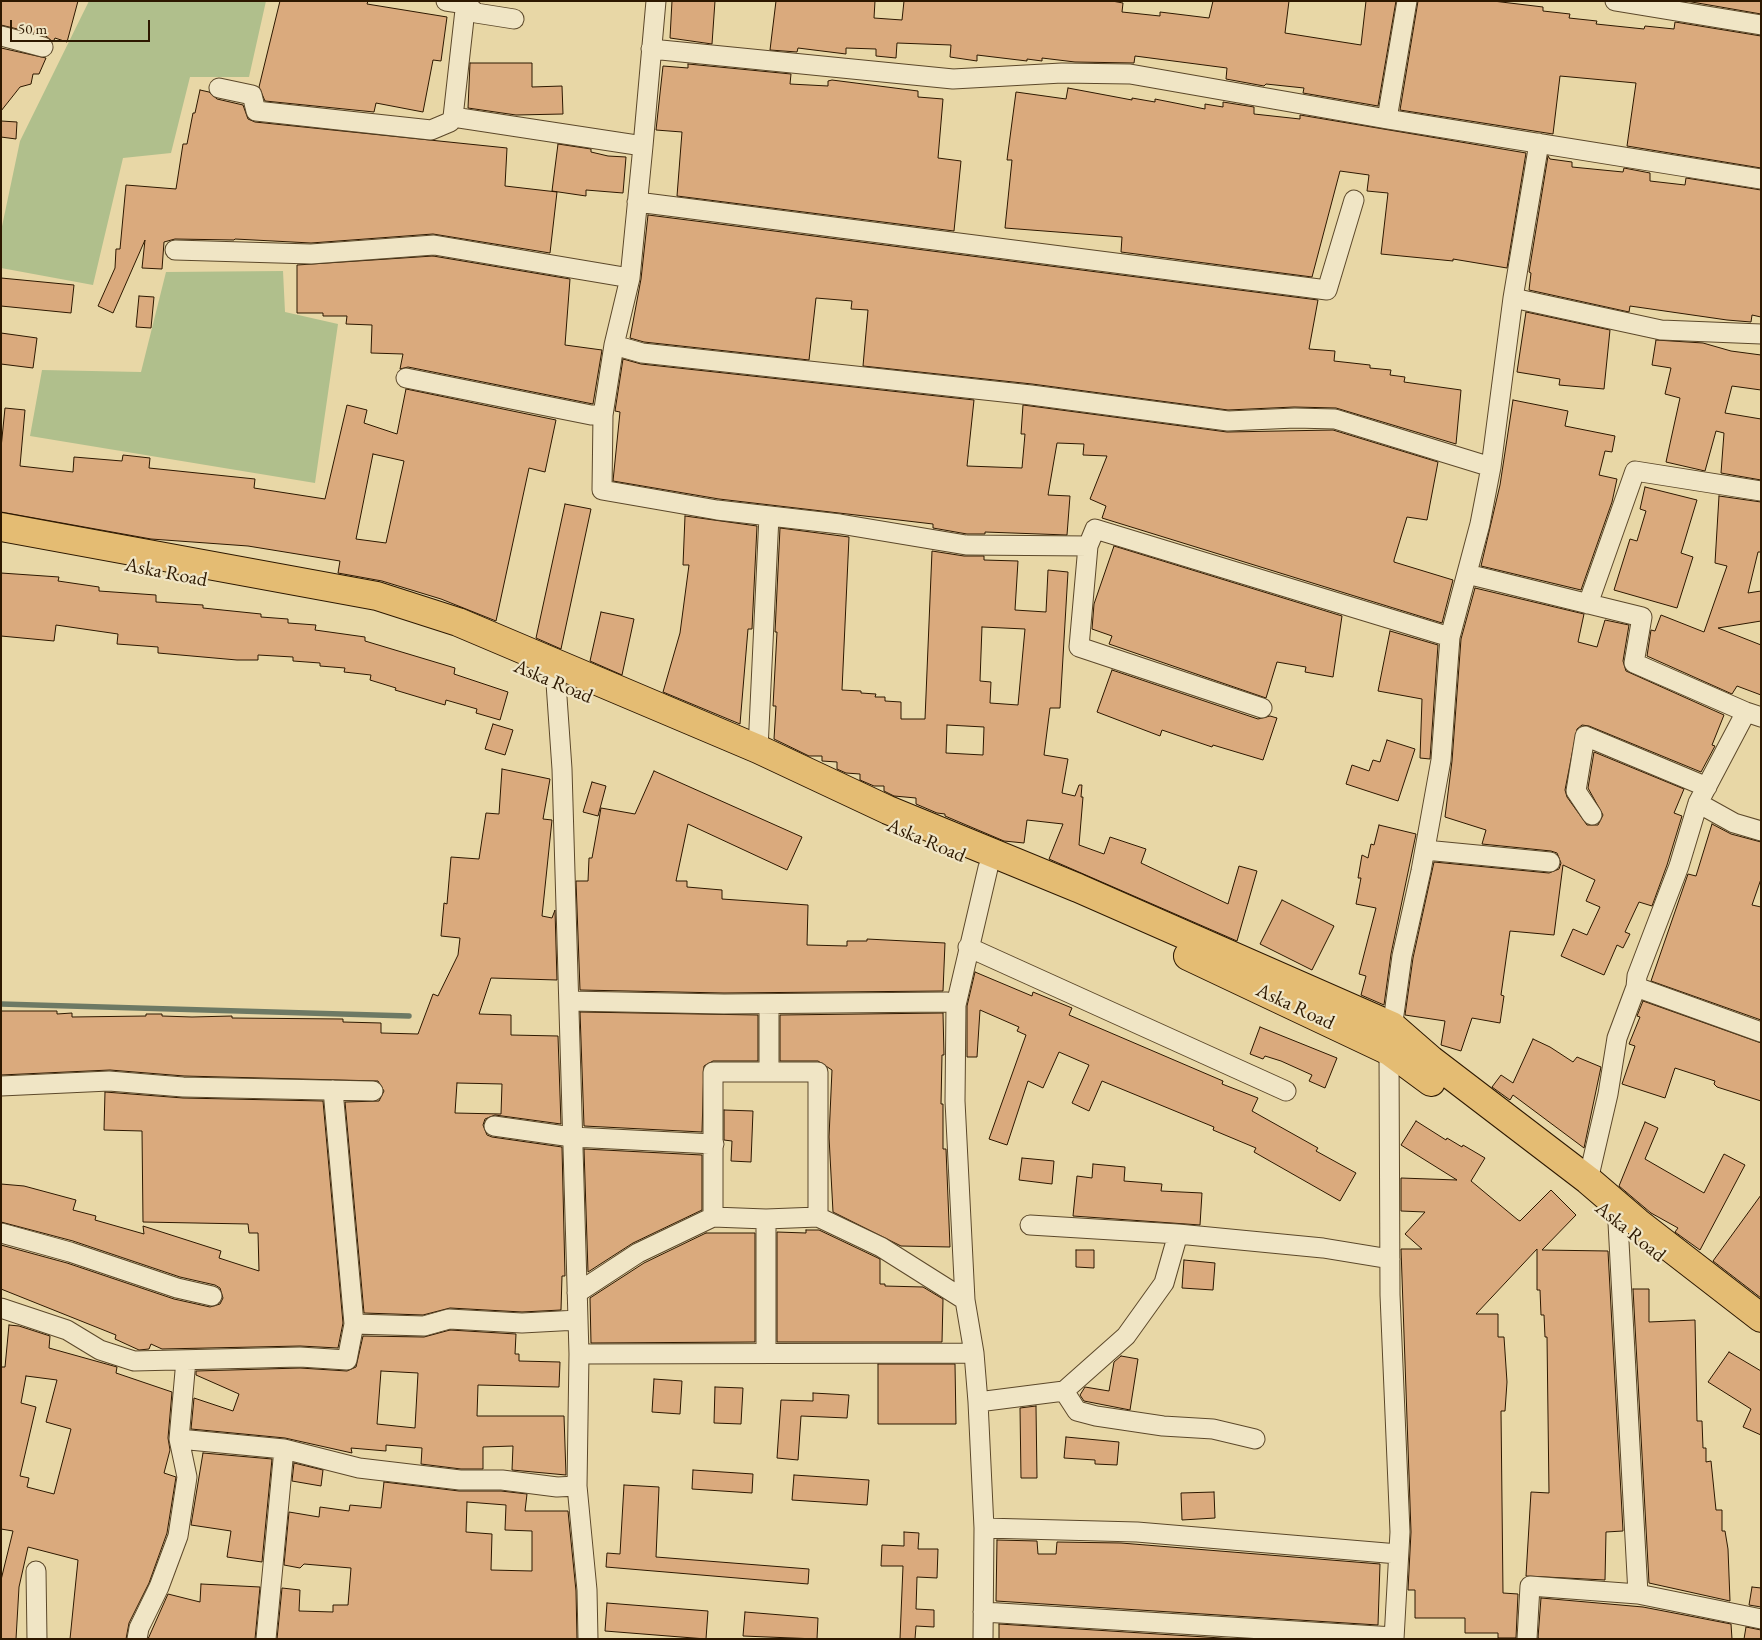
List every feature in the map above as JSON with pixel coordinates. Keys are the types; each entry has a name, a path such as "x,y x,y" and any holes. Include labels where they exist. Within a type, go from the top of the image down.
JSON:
{"highway":[{"path":"1,527 377,596 458,622 557,674 758,749 888,810 1078,888 1391,1038 1431,1060 1588,1180 1637,1222 1761,1318"},
{"name":"Aska Road","path":"1,541 405,618 557,674 1196,960 1391,1038 1618,1223 1761,1336"}],"street":[{"path":"446,1 466,2 476,13 514,19"},
{"path":"656,1 630,278 614,345 603,414 602,490 717,510 840,524 966,545 1088,546"},
{"path":"1387,119 1407,1"},
{"path":"1615,1 1664,5 1761,25"},
{"path":"219,88 252,96 256,111 431,130 450,122 453,116 466,2"},
{"path":"1,36 43,47"},
{"path":"651,49 954,79 1062,73 1130,74 1387,119 1761,179"},
{"path":"453,116 643,146"},
{"path":"983,1612 1394,1638 1400,1532 1390,1259 1391,1038 1402,956 1425,850 1441,760 1450,637 1480,524 1491,466 1513,298 1539,144"},
{"path":"637,202 1327,290 1354,200"},
{"path":"175,250 311,254 434,245 630,278"},
{"path":"1513,298 1661,330 1761,334"},
{"path":"614,345 642,352 1030,395 1228,421 1296,418 1336,420 1491,466"},
{"path":"406,378 591,414 603,414"},
{"path":"1588,604 1635,471 1761,491"},
{"path":"758,749 769,516"},
{"path":"1262,708 1079,648 1088,546 1095,529 1450,637"},
{"path":"1467,574 1642,617 1634,663 1753,715 1698,803 1679,866 1637,976 1636,987 1618,1038 1608,1094 1588,1180"},
{"path":"557,674 562,770 578,1320 577,1486 587,1590 588,1639"},
{"path":"1592,815 1576,791 1585,736 1707,786"},
{"path":"1698,803 1734,823 1761,831"},
{"path":"1425,850 1550,862"},
{"path":"983,1639 984,1528 978,1402 974,1353 965,1300 955,1101 956,1005 968,947 988,868"},
{"path":"968,947 1286,1091"},
{"path":"1636,987 1761,1032"},
{"path":"569,1000 769,1004 947,1002 956,1005"},
{"path":"769,1004 769,1072"},
{"path":"713,1217 713,1072 818,1072 818,1217"},
{"path":"1,1086 109,1081 183,1087 373,1091"},
{"path":"1,1308 67,1330 100,1350 134,1361 300,1357 347,1360 354,1324 333,1090"},
{"path":"494,1126 572,1138 714,1144"},
{"path":"577,1293 638,1253 713,1217 766,1219 818,1217 881,1247 965,1300"},
{"path":"766,1219 766,1353"},
{"path":"1618,1223 1638,1594"},
{"path":"1030,1225 1178,1234 1323,1248 1390,1259"},
{"path":"1,1233 70,1252 177,1288 212,1296"},
{"path":"978,1402 1064,1391 1126,1336 1164,1283 1178,1234"},
{"path":"354,1324 424,1326 449,1319 522,1323 578,1320"},
{"path":"578,1354 974,1353"},
{"path":"137,1639 139,1628 160,1587 178,1536 187,1477 179,1438 186,1360"},
{"path":"1064,1391 1077,1411 1096,1416 1163,1426 1213,1429 1256,1440"},
{"path":"179,1438 284,1449 359,1468 460,1480 502,1480 557,1487 577,1486"},
{"path":"266,1639 284,1449"},
{"path":"984,1528 1137,1532 1398,1554"},
{"path":"36,1571 37,1639"},
{"path":"1527,1639 1530,1586 1638,1594 1761,1619"}],"green space":[{"path":"89,1 266,1 249,77 190,77 171,153 123,158 93,285 1,268 1,231 20,141"},
{"path":"283,271 285,312 338,324 315,483 30,436 42,370 141,372 166,272"}],"building":[{"path":"1,1 78,1 67,42 55,38 53,42 46,36 1,25"},
{"path":"280,1 368,1 367,4 447,17 441,61 433,60 423,112 376,103 374,112 265,101 259,87"},
{"path":"672,1 715,1 712,44 670,38"},
{"path":"776,1 875,1 874,18 902,20 904,1 1112,1 1123,3 1122,12 1160,16 1160,12 1209,18 1213,1 1289,1 1285,33 1361,45 1366,1 1396,1 1378,106 1303,93 1304,88 1266,84 1264,86 1226,79 1227,68 1135,56 1134,63 1075,62 1042,58 1042,61 1027,59 1027,61 977,55 977,61 950,57 951,45 897,43 896,58 876,56 876,49 846,48 846,54 798,48 797,52 770,50"},
{"path":"1418,1 1493,1 1543,7 1543,11 1570,14 1569,18 1597,21 1596,24 1644,29 1645,26 1674,29 1675,22 1761,36 1761,168 1627,146 1636,83 1560,76 1553,134 1400,110"},
{"path":"1686,1 1761,1 1761,14"},
{"path":"1,48 46,58 39,74 33,74 31,84 20,87 1,111"},
{"path":"470,63 532,63 532,87 562,86 563,114 516,115 468,108"},
{"path":"688,64 791,74 790,84 828,86 828,81 832,80 918,91 918,97 943,99 938,158 961,161 954,231 677,196 682,132 656,130 663,66 688,68"},
{"path":"1068,88 1132,100 1132,98 1155,102 1155,99 1205,109 1205,104 1223,107 1223,102 1254,107 1254,114 1300,119 1300,115 1526,153 1507,268 1453,259 1453,261 1381,254 1388,193 1367,191 1369,175 1340,171 1312,277 1121,252 1122,237 1005,228 1012,160 1007,160 1016,92 1066,99"},
{"path":"200,90 209,92 217,99 243,105 248,119 255,122 507,148 505,186 557,192 550,253 433,234 311,243 235,239 175,239 164,242 162,269 142,268 145,240 113,313 98,306 115,268 116,249 120,249 126,185 176,189 183,144 187,144"},
{"path":"1,121 17,122 16,139 1,137"},
{"path":"558,144 591,149 591,152 608,156 626,157 623,193 586,190 586,196 552,191"},
{"path":"1548,156 1550,159 1572,162 1572,167 1623,172 1624,168 1650,173 1650,181 1685,185 1686,178 1761,190 1761,317 1752,315 1751,322 1727,320 1630,306 1629,312 1529,290 1531,273 1529,272"},
{"path":"648,215 1318,300 1309,349 1335,351 1334,361 1370,365 1370,368 1391,370 1390,375 1405,377 1404,382 1461,390 1456,444 1336,408 1294,407 1228,410 1032,384 863,366 868,310 851,309 852,301 816,298 809,360 644,342 630,338 641,279"},
{"path":"433,256 570,279 565,345 602,350 593,404 408,367 400,369 403,354 371,353 372,325 346,324 347,316 323,316 323,313 297,313 297,265"},
{"path":"1,278 74,285 71,313 1,306"},
{"path":"139,296 154,297 151,328 136,327"},
{"path":"1526,312 1610,330 1604,389 1559,385 1560,379 1517,372"},
{"path":"1,333 37,338 33,368 1,364"},
{"path":"1656,340 1703,343 1731,351 1761,355 1761,390 1732,386 1725,413 1761,419 1761,480 1721,473 1724,433 1716,431 1705,471 1666,462 1680,398 1665,394 1671,368 1652,365"},
{"path":"623,359 641,364 974,400 967,466 1022,468 1025,434 1021,434 1023,405 1227,432 1333,430 1438,462 1427,520 1407,517 1394,562 1453,580 1442,623 1102,518 1106,506 1090,499 1107,456 1083,455 1084,444 1057,443 1048,495 1070,496 1067,535 985,532 985,534 967,534 933,528 933,524 719,499 613,481 620,412 615,411"},
{"path":"406,389 556,420 545,472 529,468 496,621 441,599 382,581 338,573 340,561 248,546 151,539 1,512 1,448 5,408 25,410 20,466 73,472 74,457 122,461 123,455 150,458 149,468 255,479 254,488 325,499 347,405 367,410 364,423 397,434","holes":["373,454 404,461 386,543 356,539"]},
{"path":"1513,400 1568,411 1565,426 1615,436 1612,452 1605,451 1599,475 1617,479 1612,502 1581,590 1481,566 1500,485"},
{"path":"1645,487 1697,500 1681,553 1693,557 1677,608 1614,590 1630,539 1637,541 1646,511 1640,509"},
{"path":"1719,496 1761,502 1761,552 1758,552 1748,593 1761,591 1761,621 1718,628 1761,645 1761,695 1737,686 1732,694 1647,656 1651,630 1655,631 1661,615 1704,632 1727,566 1715,563"},
{"path":"565,504 591,509 561,649 536,638"},
{"path":"685,516 757,526 752,629 748,629 740,724 663,692 680,633 689,565 683,565"},
{"path":"780,528 849,537 842,690 876,694 875,697 885,697 885,701 901,702 901,719 925,719 932,551 964,556 984,556 984,560 1018,561 1015,610 1046,612 1048,570 1068,572 1060,708 1050,708 1044,755 1068,759 1062,793 1075,796 1079,785 1082,785 1081,797 1083,797 1079,845 1104,854 1110,837 1146,849 1141,863 1228,904 1239,866 1257,871 1237,941 1049,859 1063,824 1027,820 1024,843 1004,841 945,816 945,814 937,813 916,804 916,798 894,796 884,791 884,786 874,786 860,780 860,774 846,773 837,769 837,762 822,761 822,756 809,756 774,739 776,706 773,706 777,632 775,632","holes":["982,627 1025,629 1018,705 990,703 991,682 980,681","947,725 984,727 983,755 946,753"]},
{"path":"1114,546 1342,616 1333,677 1305,672 1306,667 1277,662 1266,698 1109,644 1112,636 1092,629 1094,604"},
{"path":"1,573 59,577 58,581 99,587 99,591 156,595 156,602 203,605 203,608 261,614 261,617 288,619 288,623 316,625 315,630 365,637 365,641 455,668 454,674 508,692 500,720 476,713 477,709 446,700 445,705 395,690 396,688 370,680 371,675 344,672 345,668 320,666 320,663 293,661 293,657 258,655 258,660 237,660 158,653 158,647 117,644 118,634 56,625 54,641 1,636"},
{"path":"1475,588 1584,614 1578,642 1597,647 1605,620 1629,625 1623,661 1626,671 1724,715 1712,745 1715,746 1701,772 1589,726 1582,725 1577,729 1565,790 1567,797 1587,825 1598,825 1603,815 1588,788 1594,752 1684,789 1674,813 1682,816 1667,865 1652,906 1639,902 1625,932 1630,934 1623,948 1617,945 1604,975 1561,956 1573,929 1587,935 1600,907 1586,901 1595,880 1563,865 1554,935 1510,931 1501,995 1504,996 1500,1023 1472,1018 1461,1051 1441,1045 1445,1021 1405,1015 1413,958 1434,862 1549,873 1559,869 1561,863 1557,853 1551,851 1482,844 1486,830 1445,817 1452,761 1461,639"},
{"path":"601,612 634,619 622,675 590,661"},
{"path":"1390,631 1438,645 1430,759 1420,758 1422,699 1378,691"},
{"path":"1112,670 1258,719 1270,716 1277,718 1263,760 1213,745 1212,747 1162,730 1160,736 1097,712"},
{"path":"493,724 513,730 505,755 485,749"},
{"path":"1387,740 1415,749 1398,801 1346,784 1352,765 1369,771 1373,760 1380,762"},
{"path":"502,769 550,779 543,819 552,820 542,916 552,918 555,910 557,980 491,978 479,1014 511,1015 511,1035 558,1036 561,1124 495,1115 485,1119 483,1125 487,1135 492,1137 562,1147 565,1276 562,1276 561,1310 522,1312 450,1308 423,1315 364,1313 345,1102 379,1101 384,1091 378,1081 184,1076 110,1070 1,1075 1,1011 57,1011 57,1014 72,1013 72,1017 162,1014 162,1016 192,1017 232,1016 232,1018 343,1019 343,1022 381,1023 381,1033 418,1034 433,994 438,996 458,955 460,938 441,936 444,903 447,904 451,857 479,859 486,813 499,814","holes":["457,1083 502,1084 501,1114 455,1113"]},
{"path":"654,771 802,837 787,870 688,824 676,881 687,881 687,887 722,890 722,899 808,905 807,945 847,946 847,941 867,941 867,939 945,943 943,991 724,993 580,990 576,881 588,881 589,858 592,858 601,808 635,814"},
{"path":"592,782 606,786 598,816 583,812"},
{"path":"1712,824 1731,834 1761,842 1761,879 1752,905 1761,907 1761,1020 1651,981 1688,874 1696,876"},
{"path":"1379,825 1416,834 1391,954 1384,1005 1361,995 1366,976 1359,974 1376,908 1356,904 1361,878 1358,878 1362,855 1368,858 1371,844 1374,845"},
{"path":"1282,900 1334,926 1312,970 1260,944"},
{"path":"975,972 1032,996 1033,992 1072,1008 1069,1015 1223,1081 1222,1084 1258,1098 1252,1111 1318,1148 1316,1151 1356,1173 1340,1201 1254,1152 1256,1148 1213,1130 1214,1127 1102,1081 1089,1111 1072,1103 1089,1065 1059,1052 1043,1088 1028,1081 1007,1145 989,1139 1026,1035 1017,1031 1019,1027 980,1010 977,1057 967,1057 967,1006"},
{"path":"1643,1001 1761,1043 1761,1101 1717,1087 1714,1084 1715,1081 1675,1068 1665,1098 1622,1084 1635,1046 1629,1044 1640,1017 1637,1016"},
{"path":"580,1012 758,1015 758,1061 713,1061 704,1066 702,1132 584,1126"},
{"path":"943,1013 944,1055 942,1055 941,1104 943,1104 943,1149 946,1149 950,1247 901,1246 833,1212 829,1137 832,1070 818,1061 780,1061 780,1015"},
{"path":"1260,1027 1337,1058 1325,1088 1309,1081 1312,1075 1281,1061 1265,1056 1263,1059 1250,1054"},
{"path":"1533,1039 1550,1047 1573,1062 1577,1057 1601,1067 1584,1148 1513,1095 1510,1100 1492,1087 1501,1075 1513,1083"},
{"path":"105,1092 183,1098 323,1101 343,1323 338,1348 300,1346 162,1349 151,1344 149,1349 139,1350 115,1339 116,1335 1,1289 1,1245 67,1263 174,1299 210,1307 220,1304 223,1298 220,1288 215,1285 180,1277 73,1241 1,1222 1,1184 24,1186 76,1200 73,1210 96,1216 95,1220 144,1234 143,1226 221,1251 219,1258 259,1271 258,1233 249,1233 248,1224 143,1222 142,1131 104,1130"},
{"path":"724,1110 753,1111 751,1162 731,1161 732,1141 724,1140"},
{"path":"1416,1121 1446,1140 1447,1138 1462,1147 1463,1145 1485,1158 1471,1181 1518,1220 1520,1221 1551,1190 1576,1215 1542,1250 1608,1251 1623,1531 1606,1532 1605,1580 1526,1576 1531,1492 1549,1493 1547,1337 1545,1337 1544,1315 1541,1315 1540,1290 1537,1290 1537,1249 1476,1314 1498,1314 1498,1337 1504,1337 1507,1382 1505,1411 1501,1411 1503,1593 1518,1594 1516,1638 1498,1638 1498,1633 1465,1633 1465,1618 1415,1618 1415,1590 1408,1590 1411,1532 1401,1249 1422,1249 1405,1234 1425,1212 1401,1211 1401,1178 1457,1180 1401,1145"},
{"path":"1645,1122 1658,1128 1645,1159 1704,1193 1724,1154 1745,1165 1700,1250 1675,1232 1678,1228 1651,1213 1619,1186"},
{"path":"584,1149 702,1155 702,1210 633,1243 588,1272"},
{"path":"1022,1158 1054,1161 1052,1184 1019,1180"},
{"path":"1093,1164 1125,1167 1124,1181 1162,1184 1161,1191 1202,1193 1200,1225 1073,1216 1077,1176 1092,1178"},
{"path":"1761,1195 1761,1298 1713,1261"},
{"path":"806,1230 819,1230 880,1259 880,1284 885,1284 885,1286 923,1287 943,1299 942,1342 777,1342 777,1232 806,1233"},
{"path":"706,1233 755,1233 755,1342 591,1343 590,1298 644,1263"},
{"path":"1076,1250 1094,1250 1094,1268 1076,1267"},
{"path":"1184,1260 1215,1263 1213,1290 1182,1288"},
{"path":"1633,1289 1649,1289 1649,1322 1695,1320 1697,1421 1702,1421 1703,1448 1706,1448 1706,1462 1711,1461 1716,1510 1722,1510 1722,1531 1725,1531 1728,1549 1730,1601 1649,1583"},
{"path":"9,1325 19,1326 50,1336 49,1348 117,1367 116,1373 172,1392 168,1438 170,1450 164,1473 176,1477 167,1533 149,1583 129,1623 126,1639 70,1639 78,1560 28,1547 19,1587 16,1639 1,1639 1,1580 13,1531 1,1529 1,1367 5,1367","holes":["26,1376 57,1380 46,1422 71,1429 54,1494 27,1487 29,1478 20,1476 36,1407 21,1403"]},
{"path":"450,1330 516,1334 515,1354 519,1354 519,1361 560,1362 559,1387 478,1385 477,1416 564,1416 566,1475 512,1470 513,1446 483,1447 483,1469 461,1469 421,1464 422,1448 386,1445 386,1451 351,1448 352,1453 285,1438 191,1429 194,1398 233,1411 239,1394 196,1375 196,1371 300,1368 347,1371 356,1367 363,1336 424,1337","holes":["381,1371 418,1373 415,1428 377,1424"]},
{"path":"1729,1352 1761,1371 1761,1435 1743,1427 1751,1409 1708,1382"},
{"path":"1121,1356 1138,1359 1130,1410 1084,1401 1080,1395 1085,1387 1109,1391 1114,1362"},
{"path":"878,1364 955,1364 956,1424 878,1424"},
{"path":"654,1379 682,1381 680,1414 652,1412"},
{"path":"715,1387 743,1388 741,1424 714,1423"},
{"path":"813,1393 849,1395 847,1418 801,1416 798,1460 777,1458 781,1400 813,1401"},
{"path":"1036,1406 1037,1478 1021,1478 1020,1408"},
{"path":"1066,1437 1119,1442 1117,1465 1095,1464 1095,1460 1064,1458"},
{"path":"203,1453 272,1459 262,1562 227,1557 231,1531 191,1525"},
{"path":"294,1463 323,1470 321,1486 292,1481"},
{"path":"693,1470 753,1474 752,1493 692,1489"},
{"path":"794,1475 869,1480 867,1505 792,1500"},
{"path":"384,1482 459,1491 501,1491 527,1494 525,1511 568,1511 576,1591 577,1639 277,1639 282,1588 300,1590 299,1611 333,1612 333,1605 348,1605 351,1568 304,1564 300,1568 284,1565 289,1512 319,1517 320,1507 349,1511 350,1505 381,1508","holes":["467,1502 506,1505 505,1530 532,1531 532,1571 491,1570 492,1534 466,1532"]},
{"path":"624,1485 659,1487 656,1557 809,1569 808,1584 606,1567 607,1553 620,1554"},
{"path":"1214,1492 1215,1518 1182,1520 1181,1493"},
{"path":"904,1532 919,1533 918,1549 938,1549 937,1578 917,1577 916,1609 934,1610 934,1627 916,1626 915,1639 900,1639 903,1566 881,1566 882,1545 904,1546"},
{"path":"997,1540 1037,1541 1038,1554 1056,1554 1057,1542 1121,1543 1380,1564 1378,1625 996,1601"},
{"path":"201,1584 260,1587 255,1639 148,1639 168,1594 200,1602"},
{"path":"1752,1587 1761,1588 1761,1607 1749,1605"},
{"path":"1541,1598 1643,1607 1731,1624 1732,1639 1541,1639 1538,1638"},
{"path":"607,1603 708,1611 706,1639 605,1631"},
{"path":"745,1612 818,1618 817,1639 743,1636"},
{"path":"999,1624 1237,1639 999,1639"},
{"path":"1746,1627 1761,1630 1761,1639 1744,1639"}],"waterway":[{"path":"1,1004 409,1016"}]}
